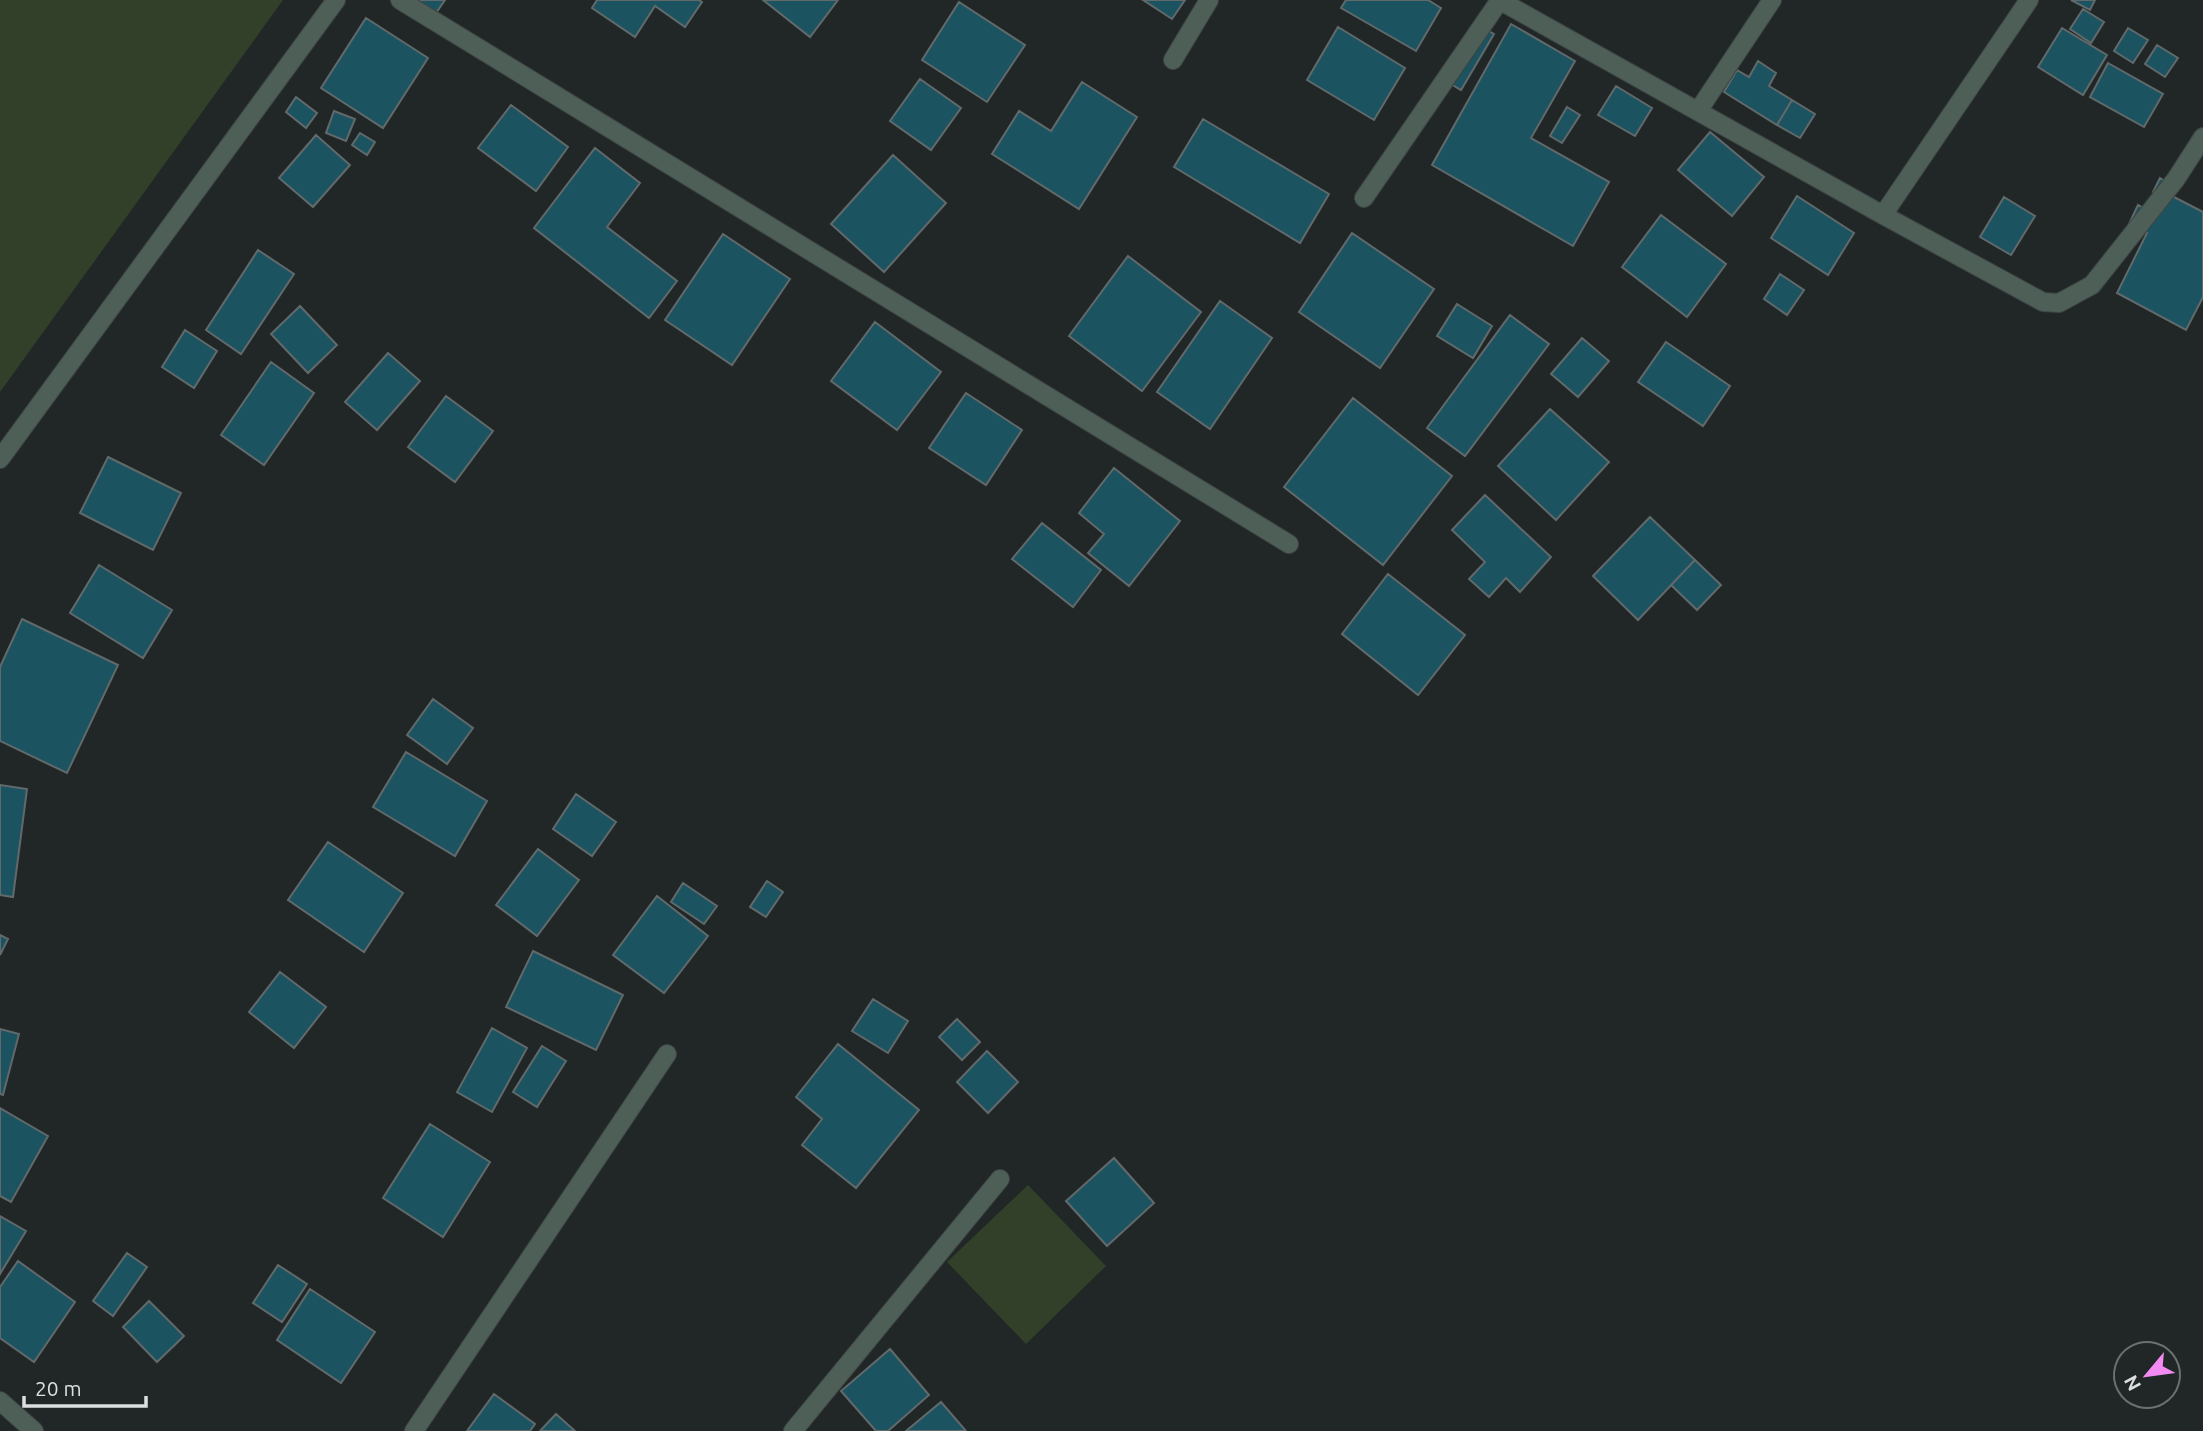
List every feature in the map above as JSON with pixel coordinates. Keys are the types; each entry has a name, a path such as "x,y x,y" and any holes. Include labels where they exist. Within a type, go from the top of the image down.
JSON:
{"street":[{"path":"0,459 336,0"},
{"path":"400,0 1289,544"},
{"path":"1173,60 1209,0"},
{"path":"1364,198 1500,0 2043,302 2059,303 2092,285 2176,179 2203,137"},
{"path":"1698,111 1772,0"},
{"path":"1883,215 2029,0"},
{"path":"414,1431 667,1054"},
{"path":"793,1431 1000,1179"},
{"path":"0,1401 34,1431"}],"green space":[{"path":"0,0 283,0 0,392"},
{"path":"1028,1185 1106,1266 1026,1344 947,1262"}],"building":[{"path":"417,0 445,0 436,13"},
{"path":"597,0 702,2 685,27 655,6 635,37 592,8"},
{"path":"763,0 838,0 810,37"},
{"path":"1143,0 1185,0 1172,19"},
{"path":"1346,0 1428,0 1441,8 1416,51 1341,8"},
{"path":"2071,0 2095,0 2090,10"},
{"path":"959,2 1025,45 987,102 922,60"},
{"path":"2083,9 2104,22 2091,43 2070,29"},
{"path":"366,18 428,58 383,128 321,88"},
{"path":"1511,24 1575,61 1531,138 1609,182 1573,246 1432,165"},
{"path":"1479,25 1494,34 1461,90 1446,81"},
{"path":"1338,27 1405,68 1374,120 1307,80"},
{"path":"2062,28 2107,55 2083,95 2038,67"},
{"path":"2128,28 2148,40 2133,63 2114,51"},
{"path":"2157,45 2178,58 2165,77 2145,64"},
{"path":"1758,61 1776,73 1769,86 1792,100 1777,125 1724,92 1737,70 1749,77"},
{"path":"2108,63 2163,94 2144,127 2090,97"},
{"path":"920,79 961,108 931,150 890,121"},
{"path":"1082,82 1137,117 1079,209 992,154 1019,111 1051,131"},
{"path":"1616,86 1652,108 1635,136 1598,115"},
{"path":"296,97 317,113 306,128 286,112"},
{"path":"1792,100 1815,114 1800,138 1777,125"},
{"path":"511,105 568,147 536,191 478,148"},
{"path":"1567,107 1580,115 1562,143 1550,136"},
{"path":"334,111 355,119 346,141 326,133"},
{"path":"1203,119 1329,194 1300,243 1174,167"},
{"path":"1710,132 1764,177 1732,216 1678,170"},
{"path":"360,133 375,142 367,155 352,145"},
{"path":"316,135 350,165 313,207 279,178"},
{"path":"595,148 640,183 607,227 677,281 649,318 534,228"},
{"path":"893,155 946,203 884,272 831,224"},
{"path":"2160,178 2177,188 2172,196 2203,212 2203,297 2186,330 2117,293 2147,233 2129,224 2138,205 2156,215 2165,198 2153,192"},
{"path":"1797,196 1854,233 1828,275 1771,238"},
{"path":"2004,197 2035,216 2011,255 1980,237"},
{"path":"1661,215 1726,264 1687,317 1622,267"},
{"path":"1352,233 1434,289 1380,368 1299,312"},
{"path":"723,234 790,279 732,365 665,320"},
{"path":"258,250 294,274 241,354 206,330"},
{"path":"1128,256 1201,312 1142,391 1069,336"},
{"path":"1780,274 1804,290 1787,315 1764,299"},
{"path":"1220,301 1272,338 1210,429 1157,392"},
{"path":"1457,304 1492,326 1473,358 1437,336"},
{"path":"300,306 337,345 308,373 271,334"},
{"path":"1510,315 1549,344 1465,456 1427,428"},
{"path":"875,322 941,372 897,430 831,381"},
{"path":"185,330 217,351 194,388 162,367"},
{"path":"1582,338 1609,361 1578,397 1551,374"},
{"path":"1666,342 1730,386 1703,426 1638,382"},
{"path":"388,353 420,381 377,430 345,402"},
{"path":"271,362 314,393 264,465 221,435"},
{"path":"966,393 1022,430 986,485 929,448"},
{"path":"446,396 493,431 455,482 408,447"},
{"path":"1353,398 1452,476 1383,565 1284,487"},
{"path":"1550,409 1609,462 1556,520 1498,466"},
{"path":"108,457 181,493 153,550 80,513"},
{"path":"1114,468 1180,521 1129,586 1088,553 1104,534 1079,513"},
{"path":"1485,495 1551,557 1520,592 1506,578 1489,597 1469,579 1485,562 1452,530"},
{"path":"1650,517 1695,560 1638,620 1593,576"},
{"path":"1042,523 1101,570 1073,607 1012,559"},
{"path":"1695,560 1721,585 1697,610 1671,585"},
{"path":"99,565 172,610 143,658 70,613"},
{"path":"1388,574 1465,635 1418,695 1342,634"},
{"path":"22,619 118,665 67,773 0,741 0,667"},
{"path":"433,699 473,728 447,764 407,735"},
{"path":"406,752 487,801 455,856 373,807"},
{"path":"0,785 27,789 13,897 0,895"},
{"path":"576,794 616,822 592,856 553,829"},
{"path":"328,842 403,893 364,952 288,900"},
{"path":"538,849 579,880 537,936 496,905"},
{"path":"767,881 783,892 766,917 750,907"},
{"path":"683,883 717,906 704,924 671,902"},
{"path":"657,896 708,936 664,993 613,955"},
{"path":"0,935 8,939 0,955"},
{"path":"533,951 623,995 596,1050 506,1007"},
{"path":"280,972 326,1007 294,1048 249,1012"},
{"path":"873,999 908,1021 888,1053 852,1031"},
{"path":"957,1019 980,1042 962,1060 939,1037"},
{"path":"492,1028 527,1048 492,1112 457,1092"},
{"path":"0,1029 19,1034 3,1095 0,1094"},
{"path":"838,1044 919,1110 856,1188 802,1145 822,1119 796,1097"},
{"path":"542,1046 566,1061 537,1107 513,1092"},
{"path":"987,1051 1018,1082 988,1113 957,1082"},
{"path":"0,1108 48,1136 11,1202 0,1196"},
{"path":"430,1124 490,1162 443,1237 383,1198"},
{"path":"1114,1158 1154,1203 1107,1246 1066,1201"},
{"path":"0,1216 26,1231 0,1274"},
{"path":"127,1253 147,1267 113,1316 93,1301"},
{"path":"18,1261 75,1302 34,1362 0,1338 0,1287"},
{"path":"278,1265 307,1284 282,1322 253,1303"},
{"path":"310,1289 375,1332 341,1383 277,1340"},
{"path":"149,1301 184,1336 157,1362 123,1327"},
{"path":"890,1349 929,1395 888,1431 876,1431 841,1391"},
{"path":"494,1394 535,1424 530,1431 467,1431"},
{"path":"941,1402 966,1431 906,1431"},
{"path":"556,1414 575,1431 540,1431"}]}
